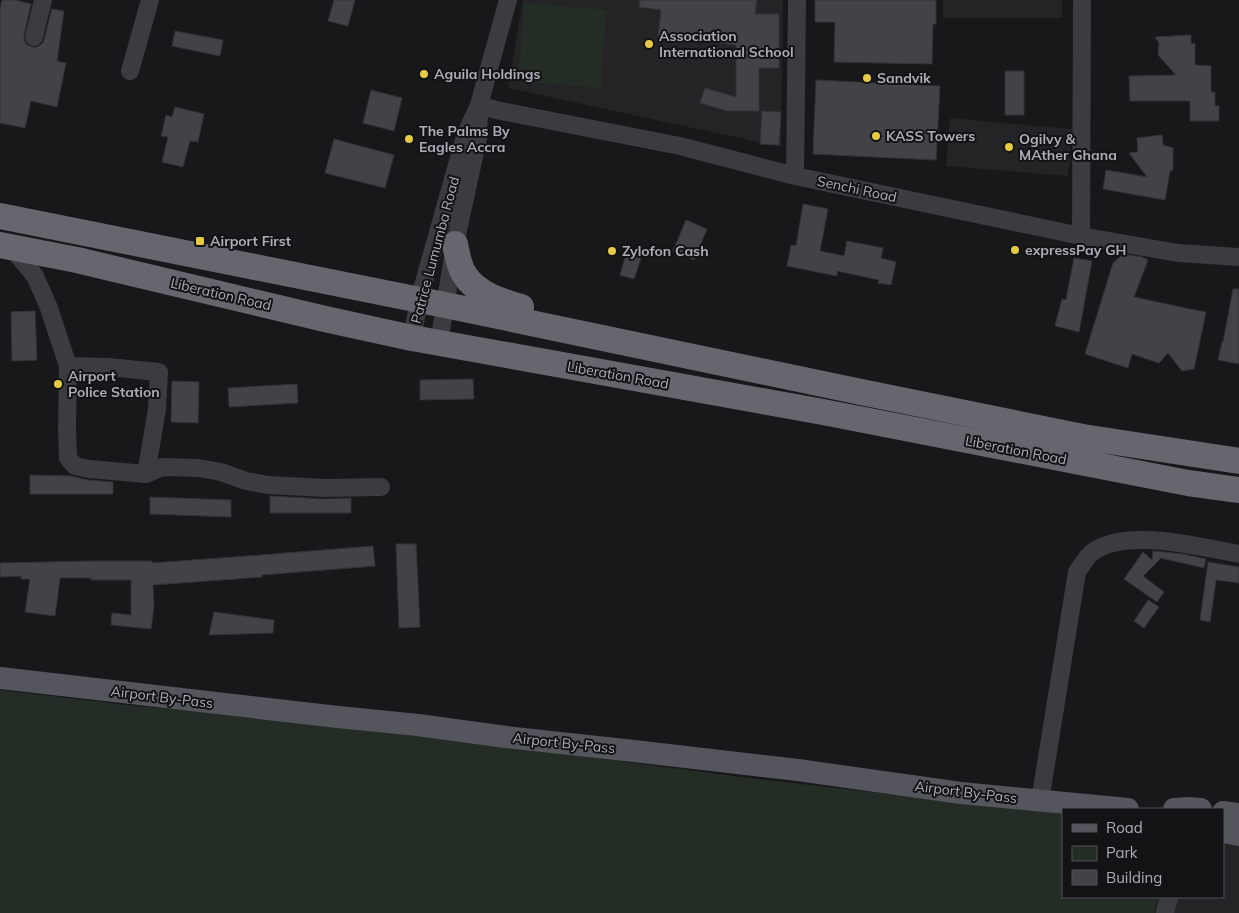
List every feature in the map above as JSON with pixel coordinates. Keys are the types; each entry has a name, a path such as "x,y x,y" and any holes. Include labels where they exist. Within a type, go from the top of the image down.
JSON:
{"highway":[{"name":"Liberation Road","path":"0,216 418,305 445,305 1073,435 1239,461"},
{"path":"455,244 464,274 482,292 500,301 538,312 568,330"},
{"name":"Liberation Road","path":"5,246 77,260 412,338 823,412 1188,483 1239,490"},
{"path":"202,289 238,281 254,281 380,308 418,305"}],"main road":[{"name":"Airport By-Pass","path":"0,678 798,770 961,793 1117,808"},
{"path":"1224,812 1239,814"},
{"path":"1224,832 1239,835"}],"street":[{"path":"34,37 43,0"},
{"path":"130,71 150,0"},
{"name":"Patrice Lumumba Road","path":"412,338 418,305 466,134 479,105 508,0"},
{"path":"794,176 797,0"},
{"path":"1081,236 1082,0"},
{"name":"Patrice Lumumba Road","path":"439,343 455,244 478,138 479,105"},
{"name":"Senchi Road","path":"479,105 680,146 794,176 1081,236 1178,253 1239,257"},
{"path":"5,246 35,276 49,308 68,366 68,458 76,466 89,469 146,474 163,467 192,468 221,472 246,481 268,485 325,488 381,487"},
{"path":"68,366 108,367 159,372 157,409 146,474"},
{"path":"1040,801 1076,572 1092,552 1106,544 1122,541 1156,540 1239,554"},
{"path":"1165,913 1169,898"}],"shaded area":[{"name":"Association International School","path":"523,0 783,0 781,147 508,88"},
{"path":"943,0 1062,0 1062,18 943,18"},
{"name":"Ogilvy & MAther Ghana","path":"950,118 1072,129 1068,176 946,166"},
{"path":"1224,838 1239,842 1239,913 1154,913 1157,898 1224,898"}],"green space":[{"path":"524,3 607,10 601,88 518,81"},
{"path":"0,690 127,705 329,723 757,779 1062,814 1062,898 1157,898 1154,913 0,913"}],"building":[{"path":"2,0 15,0 31,4 24,40 26,44 32,47 42,44 52,9 64,11 57,61 66,63 57,107 31,101 25,128 0,123 0,9"},
{"path":"334,0 355,0 348,26 328,21"},
{"path":"640,0 757,0 755,14 779,14 779,68 759,68 759,111 727,111 700,103 705,88 736,97 736,45 658,36 661,10 639,7"},
{"path":"815,0 936,0 932,64 834,62 835,22 815,22"},
{"path":"175,31 223,40 220,56 172,46"},
{"path":"1191,35 1191,44 1195,43 1195,65 1211,66 1211,92 1215,92 1215,106 1219,106 1219,121 1190,121 1190,101 1130,101 1129,76 1176,75 1158,55 1159,43 1155,37"},
{"path":"1005,71 1024,71 1024,115 1005,115"},
{"name":"KASS Towers","path":"816,80 940,86 936,160 813,154"},
{"path":"371,90 402,98 394,131 363,123"},
{"path":"175,107 204,114 198,142 190,141 183,167 162,162 168,137 161,136 166,115 172,117"},
{"path":"762,111 781,112 779,145 760,144"},
{"path":"1162,135 1163,145 1173,148 1173,170 1170,171 1165,200 1103,189 1106,170 1147,177 1129,153 1138,152 1137,138"},
{"path":"334,139 394,155 385,188 325,173"},
{"path":"803,204 828,209 820,251 844,256 847,241 883,248 881,258 896,262 891,285 878,283 879,280 837,271 837,276 787,266 791,245 796,246"},
{"path":"686,220 707,229 694,260 673,251"},
{"path":"626,254 641,258 634,279 620,275"},
{"path":"1123,254 1142,257 1148,260 1134,297 1206,312 1194,369 1182,371 1168,353 1159,363 1132,354 1128,368 1085,354 1113,263"},
{"path":"1074,258 1092,261 1079,332 1055,326 1062,299 1066,300"},
{"path":"1233,289 1239,289 1239,364 1218,360"},
{"path":"35,311 37,360 12,361 11,312"},
{"path":"473,379 474,399 420,400 420,380"},
{"path":"172,381 199,382 198,423 171,422"},
{"path":"297,384 298,403 229,407 228,388"},
{"path":"30,475 71,476 88,480 113,482 113,494 30,494"},
{"path":"270,496 324,499 351,498 351,513 270,513"},
{"path":"150,497 231,500 231,517 150,514"},
{"path":"396,544 416,544 420,627 399,628"},
{"path":"373,546 375,566 153,585 154,607 151,629 111,625 112,613 131,615 131,580 60,578 55,616 25,612 30,579 21,579 21,576 0,577 0,563 152,561 152,563"},
{"path":"1153,551 1183,554 1206,559 1204,568 1161,558 1143,576 1164,592 1157,602 1124,579 1143,552 1152,560"},
{"path":"1208,562 1239,567 1239,583 1216,580 1210,622 1200,620"},
{"path":"1148,600 1159,607 1144,628 1134,621"},
{"path":"214,612 274,620 273,633 209,635"}],"place":[{"name":"Association International School","path":"649,44"},
{"name":"Aguila Holdings","path":"424,74"},
{"name":"Sandvik","path":"867,78"},
{"name":"KASS Towers","path":"876,136"},
{"name":"The Palms By Eagles Accra","path":"409,139"},
{"name":"Ogilvy & MAther Ghana","path":"1009,147"},
{"name":"Airport First","path":"200,241"},
{"name":"expressPay GH","path":"1015,250"},
{"name":"Zylofon Cash","path":"612,251"},
{"name":"Airport Police Station","path":"58,384"}]}
